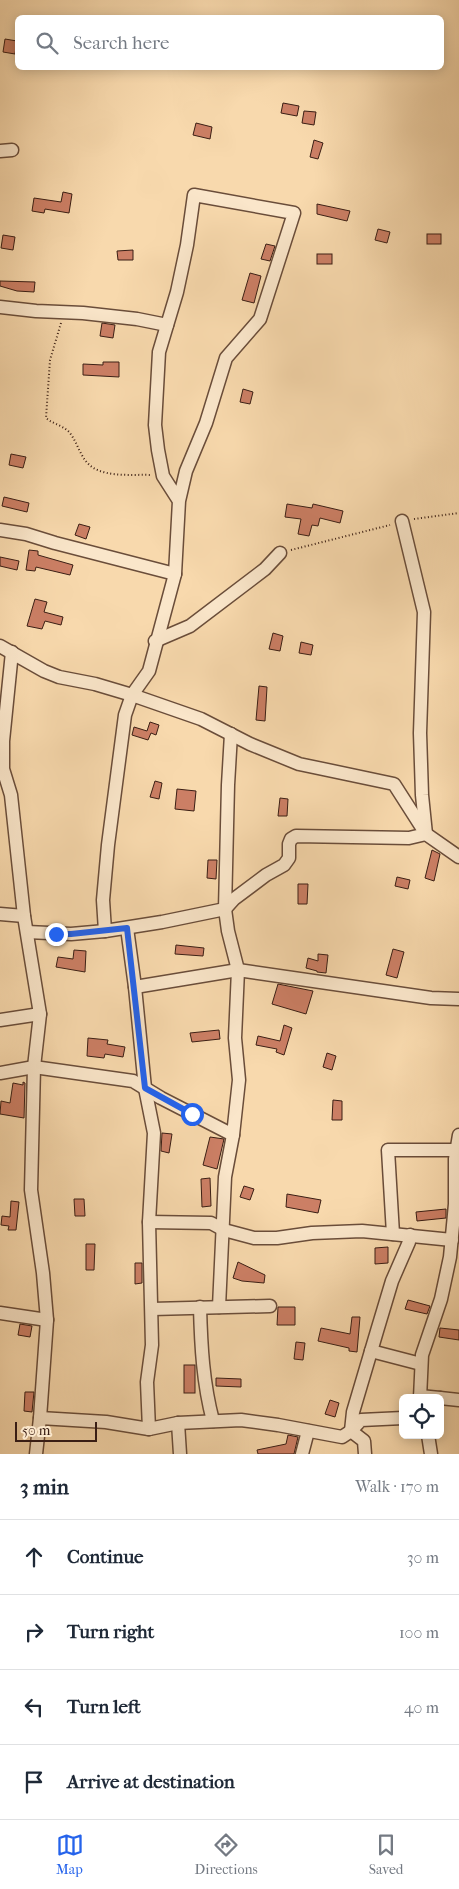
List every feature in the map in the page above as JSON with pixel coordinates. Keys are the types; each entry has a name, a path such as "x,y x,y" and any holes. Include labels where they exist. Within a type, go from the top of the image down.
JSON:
{"street":[{"path":"105,931 103,900 119,752 125,715 132,695 149,671 175,574 179,501 186,471 206,423 226,358 260,319 294,213 194,195 187,245 177,292 159,352 155,425 163,476 179,501"},
{"path":"0,307 36,311 64,311 137,319 167,325"},
{"path":"402,521 424,612 420,734 422,795 426,834"},
{"path":"0,530 26,534 175,574"},
{"path":"156,641 190,626 265,569 280,554"},
{"path":"0,646 44,671 59,677 95,684 201,719 299,764 394,784 426,834 459,857"},
{"path":"12,652 2,769 11,795 24,916 40,1014 34,1067 31,1190 43,1273 47,1320 36,1454"},
{"path":"219,1307 225,1177 233,1135 239,1080 235,1038 238,970 228,931 226,909 228,786 231,734"},
{"path":"27,932 71,934 105,931 226,909 234,899 266,875 284,865 289,858 291,839 296,836 409,838 426,834"},
{"path":"0,914 24,916"},
{"path":"127,928 145,1088 154,1132 149,1222 152,1345 146,1382 149,1429"},
{"path":"135,987 238,970 431,998 459,999"},
{"path":"0,1020 40,1014"},
{"path":"0,1073 34,1067 133,1081 233,1135"},
{"path":"420,1394 422,1355 441,1299 452,1240 455,1204 454,1159 459,1135"},
{"path":"393,1234 388,1150 456,1150"},
{"path":"149,1222 211,1223 224,1230 254,1238 362,1231 452,1240"},
{"path":"351,1431 354,1412 392,1280 409,1242 410,1235"},
{"path":"152,1309 270,1306"},
{"path":"200,1308 201,1355 207,1397 213,1421"},
{"path":"0,1313 47,1320"},
{"path":"371,1351 421,1364"},
{"path":"444,1398 459,1400"},
{"path":"40,1418 106,1422 149,1429 178,1423 241,1420 342,1437 351,1431 361,1420 399,1418"},
{"path":"178,1423 180,1454"},
{"path":"302,1454 308,1431"},
{"path":"351,1431 364,1441 365,1454"},
{"path":"429,1439 431,1454"}],"path":[{"path":"64,311 50,360 46,418 70,433 85,460 92,468 110,474 163,476"},
{"path":"280,554 314,543 402,521 459,513"}],"building":[{"path":"5,39 15,41 15,54 3,52"},
{"path":"283,103 299,106 297,116 281,113"},
{"path":"304,111 316,112 314,125 302,123"},
{"path":"196,123 212,127 210,139 193,135"},
{"path":"314,140 323,143 318,159 310,157"},
{"path":"63,192 72,194 69,213 45,209 44,213 32,211 34,198 61,202"},
{"path":"317,204 350,211 347,221 317,214"},
{"path":"378,229 390,232 387,243 375,240"},
{"path":"427,234 441,234 441,244 427,244"},
{"path":"3,235 15,237 13,250 1,248"},
{"path":"266,244 275,246 270,261 261,259"},
{"path":"133,250 133,260 118,260 117,251"},
{"path":"317,254 332,254 332,264 317,264"},
{"path":"250,273 261,276 254,303 242,300"},
{"path":"0,281 35,282 34,292 17,291 0,286"},
{"path":"102,323 115,325 113,338 100,336"},
{"path":"103,362 119,362 119,377 83,375 83,364 103,365"},
{"path":"243,389 253,392 250,404 240,402"},
{"path":"11,454 26,457 23,468 9,465"},
{"path":"4,497 29,503 27,512 2,506"},
{"path":"287,504 312,508 313,504 343,511 340,523 320,518 318,526 312,525 309,536 298,534 301,519 285,517"},
{"path":"79,524 90,527 86,539 75,535"},
{"path":"29,550 38,551 38,555 73,565 70,575 36,567 35,571 26,570"},
{"path":"0,557 19,561 17,570 0,566"},
{"path":"35,599 47,602 44,612 63,617 61,625 45,621 42,629 27,626"},
{"path":"273,633 283,636 280,651 269,649"},
{"path":"301,642 313,645 311,655 299,653"},
{"path":"259,686 267,687 265,721 256,720"},
{"path":"150,722 159,725 156,735 151,733 148,740 132,735 134,727 147,731"},
{"path":"155,781 162,783 159,799 150,797"},
{"path":"177,789 196,791 194,811 175,809"},
{"path":"280,798 288,799 287,816 278,816"},
{"path":"432,850 440,854 434,881 425,878"},
{"path":"208,860 217,860 216,879 207,878"},
{"path":"397,877 410,880 408,889 395,886"},
{"path":"298,884 308,884 307,904 298,904"},
{"path":"176,945 204,948 203,956 175,954"},
{"path":"393,949 404,952 397,978 386,975"},
{"path":"74,950 86,951 85,972 56,967 58,957 73,959"},
{"path":"318,954 328,955 326,973 306,968 308,958 318,961"},
{"path":"278,984 313,991 306,1014 272,1004"},
{"path":"284,1025 292,1028 284,1055 276,1052 277,1049 256,1045 258,1036 280,1041"},
{"path":"219,1030 220,1039 192,1042 190,1033"},
{"path":"88,1038 108,1040 107,1044 125,1047 123,1057 105,1054 104,1058 87,1056"},
{"path":"327,1053 336,1056 332,1070 323,1067"},
{"path":"23,1082 25,1083 24,1118 0,1114 1,1101 10,1103 13,1083 23,1085"},
{"path":"333,1100 342,1101 342,1120 332,1120"},
{"path":"162,1133 172,1134 169,1153 161,1151"},
{"path":"210,1137 224,1139 217,1169 203,1165"},
{"path":"210,1178 211,1206 202,1207 201,1179"},
{"path":"244,1186 254,1189 250,1200 240,1197"},
{"path":"287,1194 321,1200 318,1213 286,1207"},
{"path":"74,1199 84,1199 85,1216 75,1216"},
{"path":"11,1201 19,1202 16,1230 8,1230 9,1226 1,1225 2,1216 10,1217"},
{"path":"446,1209 446,1218 417,1221 416,1212"},
{"path":"86,1244 95,1244 94,1270 86,1270"},
{"path":"388,1247 388,1263 375,1264 375,1248"},
{"path":"238,1262 265,1275 264,1283 242,1281 233,1278"},
{"path":"135,1263 142,1263 142,1283 135,1284"},
{"path":"408,1300 430,1306 427,1314 405,1309"},
{"path":"278,1307 295,1307 295,1325 277,1325"},
{"path":"352,1317 360,1317 357,1352 349,1351 349,1348 318,1341 321,1328 350,1334"},
{"path":"20,1324 32,1326 30,1337 18,1335"},
{"path":"440,1328 459,1330 459,1340 439,1337"},
{"path":"296,1342 305,1343 303,1360 294,1359"},
{"path":"184,1365 195,1365 195,1393 184,1393"},
{"path":"216,1378 241,1379 241,1387 216,1386"},
{"path":"25,1392 34,1392 32,1412 24,1411"},
{"path":"330,1400 339,1403 335,1417 325,1414"},
{"path":"288,1435 298,1437 294,1454 258,1454 257,1450 286,1444"}],"route":[{"path":"56,934 127,928 145,1088 192,1114"}]}
